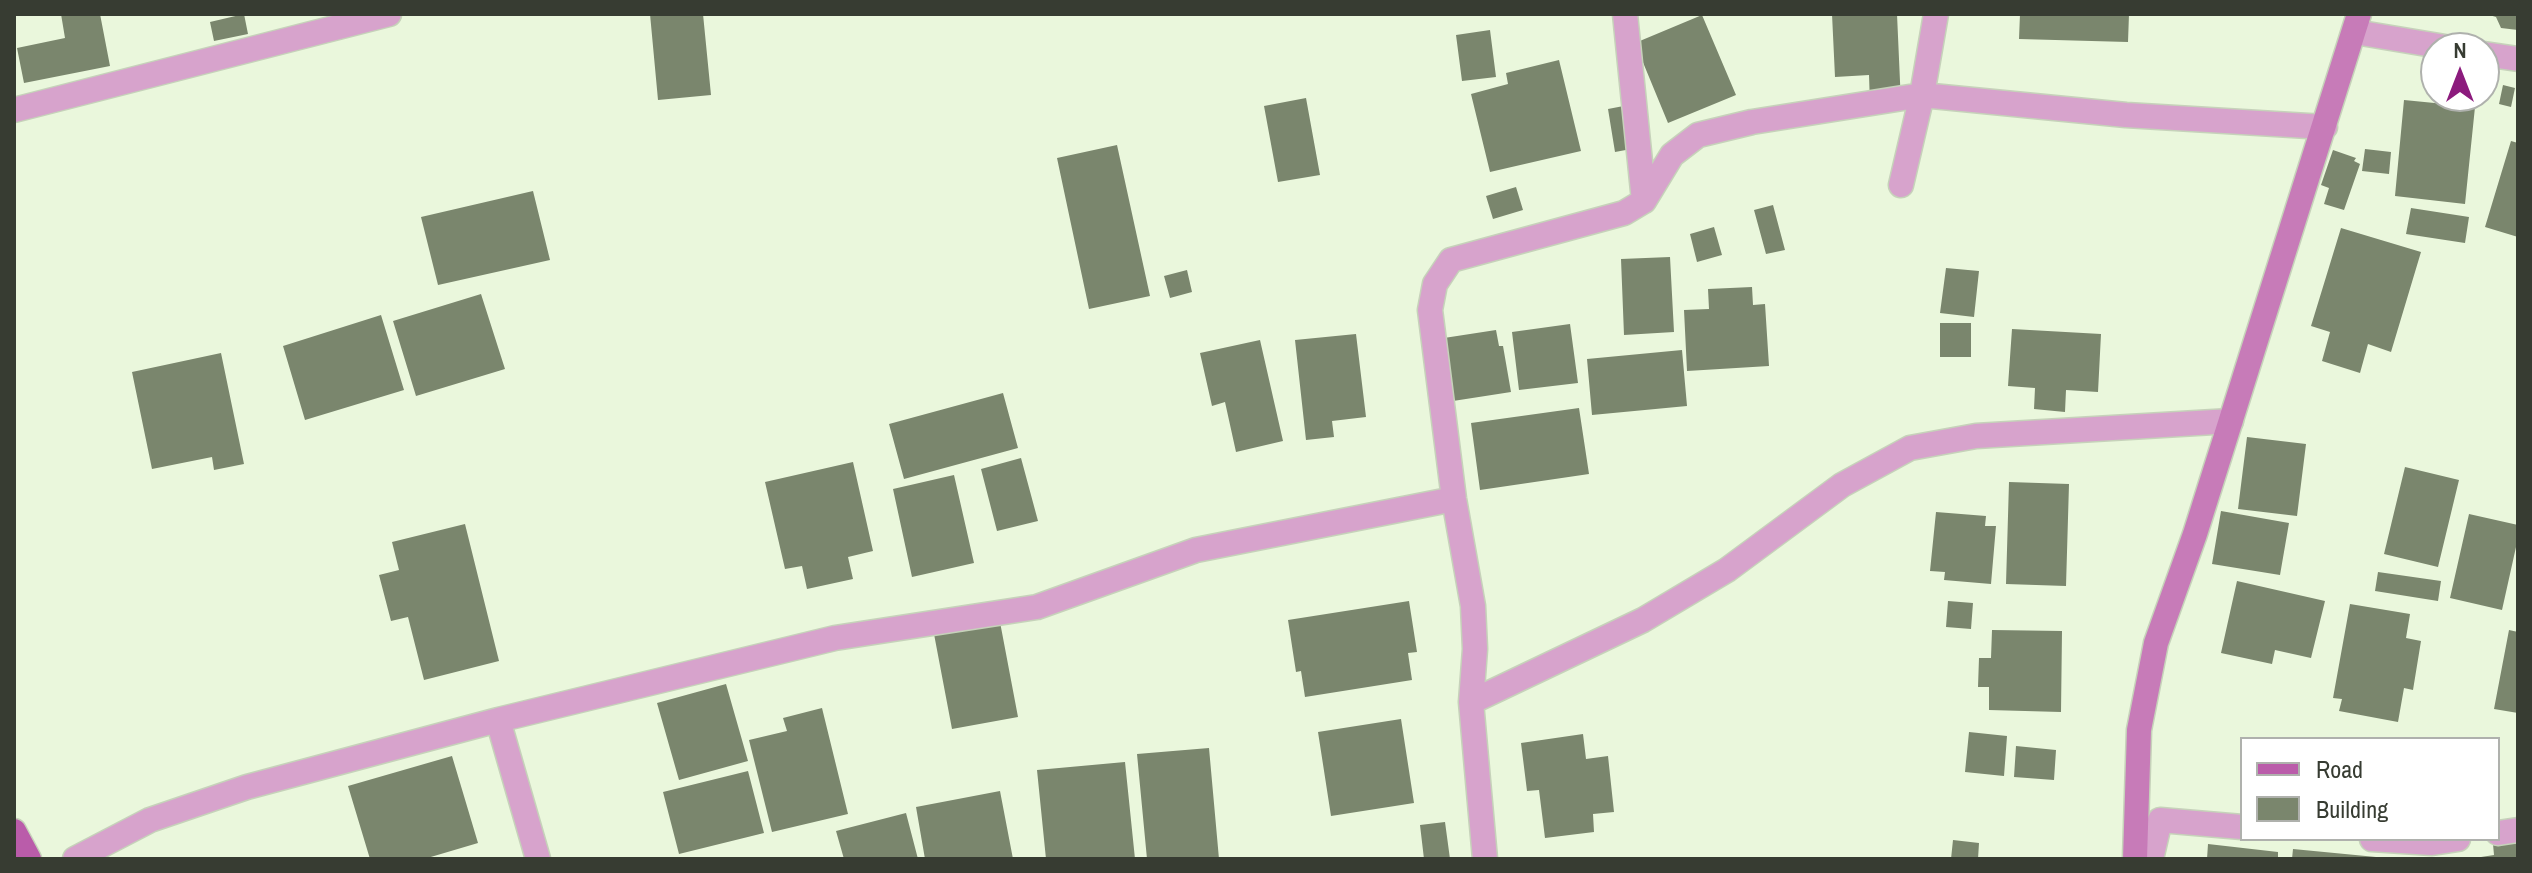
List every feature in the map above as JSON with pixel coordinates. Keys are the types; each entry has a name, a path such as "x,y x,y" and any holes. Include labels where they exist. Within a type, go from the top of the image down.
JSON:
{"main road":[{"path":"14,831 29,859"}],"street":[{"path":"14,110 389,14"},
{"path":"1625,14 1644,201"},
{"path":"1901,185 1922,95 1936,14"},
{"path":"2135,859 2139,730 2156,643 2195,534 2357,23 2420,40"},
{"path":"1485,859 1471,702 1475,649 1473,606 1454,499 1430,310 1435,284 1451,260 1624,213 1644,201 1672,155 1698,135 1752,122 1922,95 2126,115 2325,127"},
{"path":"1471,702 1643,620 1727,570 1842,485 1910,448 1976,436 2231,421"},
{"path":"75,859 150,820 247,787 498,720 835,638 1037,607 1196,550 1454,499"},
{"path":"498,720 538,859"},
{"path":"2151,859 2160,820 2240,827"},
{"path":"2402,841 2445,841"}],"building":[{"path":"61,14 100,14 110,66 24,83 17,48 65,38"},
{"path":"244,14 248,34 214,41 210,22"},
{"path":"650,14 703,14 711,95 658,100"},
{"path":"1832,14 1897,14 1901,104 1870,105 1869,75 1835,77"},
{"path":"2020,14 2129,14 2128,42 2019,39"},
{"path":"2486,14 2518,14 2518,30 2501,28 2496,17"},
{"path":"1702,15 1736,95 1668,123 1635,43"},
{"path":"1490,30 1496,77 1462,81 1456,35"},
{"path":"1559,60 1581,151 1490,172 1471,94 1508,84 1506,73"},
{"path":"2503,85 2515,88 2511,107 2500,104"},
{"path":"1306,98 1320,175 1278,182 1264,106"},
{"path":"2404,100 2420,102 2420,112 2474,112 2465,204 2395,196"},
{"path":"1634,104 1642,147 1615,152 1608,109"},
{"path":"2511,141 2518,143 2518,237 2485,227"},
{"path":"1117,145 1150,296 1089,309 1057,158"},
{"path":"2365,149 2391,152 2389,174 2362,171"},
{"path":"2333,150 2356,158 2354,161 2360,164 2344,210 2324,204 2329,188 2321,185"},
{"path":"1516,187 1523,210 1493,219 1486,196"},
{"path":"533,191 550,260 438,285 421,217"},
{"path":"1773,205 1785,250 1766,254 1754,210"},
{"path":"2411,208 2469,217 2465,243 2406,234"},
{"path":"1714,227 1722,255 1697,262 1690,234"},
{"path":"2341,228 2421,252 2391,352 2368,344 2360,373 2322,361 2330,332 2311,326"},
{"path":"1670,257 1674,332 1624,335 1621,259"},
{"path":"1946,268 1979,271 1974,317 1940,313"},
{"path":"1187,270 1192,292 1170,298 1164,276"},
{"path":"1752,287 1753,305 1765,304 1769,366 1687,371 1684,310 1709,309 1708,289"},
{"path":"481,294 505,369 416,396 393,321"},
{"path":"381,315 404,390 305,420 283,346"},
{"path":"1940,323 1971,323 1971,357 1940,357"},
{"path":"1570,324 1578,383 1519,390 1512,332"},
{"path":"2012,329 2101,334 2098,392 2066,390 2065,412 2034,409 2035,388 2008,386"},
{"path":"1496,330 1499,346 1503,346 1511,392 1453,401 1444,338"},
{"path":"1356,334 1366,417 1332,421 1334,437 1306,440 1295,340"},
{"path":"1260,340 1283,441 1236,452 1225,402 1212,406 1200,353"},
{"path":"1682,350 1687,406 1592,415 1587,359"},
{"path":"221,353 244,464 214,470 212,457 152,469 132,372"},
{"path":"1003,393 1018,448 904,479 889,424"},
{"path":"1579,408 1589,474 1480,490 1471,423"},
{"path":"2247,437 2306,444 2297,516 2238,509"},
{"path":"1021,458 1038,521 997,531 981,469"},
{"path":"853,462 873,551 848,557 853,579 807,589 802,566 785,569 765,482"},
{"path":"2405,467 2459,480 2438,567 2384,554"},
{"path":"954,475 974,563 912,577 893,489"},
{"path":"2009,482 2069,484 2066,586 2006,584"},
{"path":"2221,511 2289,523 2280,575 2212,564"},
{"path":"1936,512 1986,516 1985,526 1996,526 1991,584 1944,580 1945,572 1930,571"},
{"path":"2469,514 2518,525 2518,538 2502,610 2450,598"},
{"path":"465,524 499,661 424,680 408,617 391,621 379,575 399,570 392,542"},
{"path":"2378,572 2441,581 2438,601 2375,591"},
{"path":"2237,581 2325,601 2311,658 2275,650 2272,664 2221,653"},
{"path":"1409,601 1417,652 1408,653 1412,680 1305,697 1301,671 1296,672 1288,620"},
{"path":"1948,601 1973,603 1971,629 1946,627"},
{"path":"2350,604 2410,614 2406,638 2421,641 2413,690 2404,688 2398,722 2339,711 2342,699 2333,698"},
{"path":"1000,622 1018,717 952,729 934,634"},
{"path":"1992,630 2062,631 2061,712 1989,710 1989,687 1978,687 1979,658 1991,658"},
{"path":"2509,630 2518,632 2518,713 2494,709"},
{"path":"726,684 748,761 679,780 657,703"},
{"path":"822,708 848,814 772,832 749,740 787,731 783,718"},
{"path":"1401,719 1414,803 1331,816 1318,732"},
{"path":"1969,732 2007,736 2004,776 1965,772"},
{"path":"1583,734 1586,759 1608,756 1614,812 1593,814 1594,832 1545,838 1539,790 1527,791 1521,743"},
{"path":"2016,746 2056,750 2054,780 2014,777"},
{"path":"1209,748 1219,859 1147,859 1137,754"},
{"path":"452,756 478,843 424,859 370,859 348,786"},
{"path":"1125,762 1135,859 1046,859 1037,770"},
{"path":"748,771 764,833 679,854 663,792"},
{"path":"1000,791 1013,859 925,859 916,807"},
{"path":"906,813 918,859 844,859 836,831"},
{"path":"1445,822 1450,859 1424,859 1420,825"},
{"path":"1953,840 1979,843 1978,859 1951,859"},
{"path":"2518,840 2518,859 2481,859 2494,855 2493,844"},
{"path":"2208,844 2278,852 2278,859 2207,859"},
{"path":"2293,849 2376,857 2376,859 2292,859"}]}
